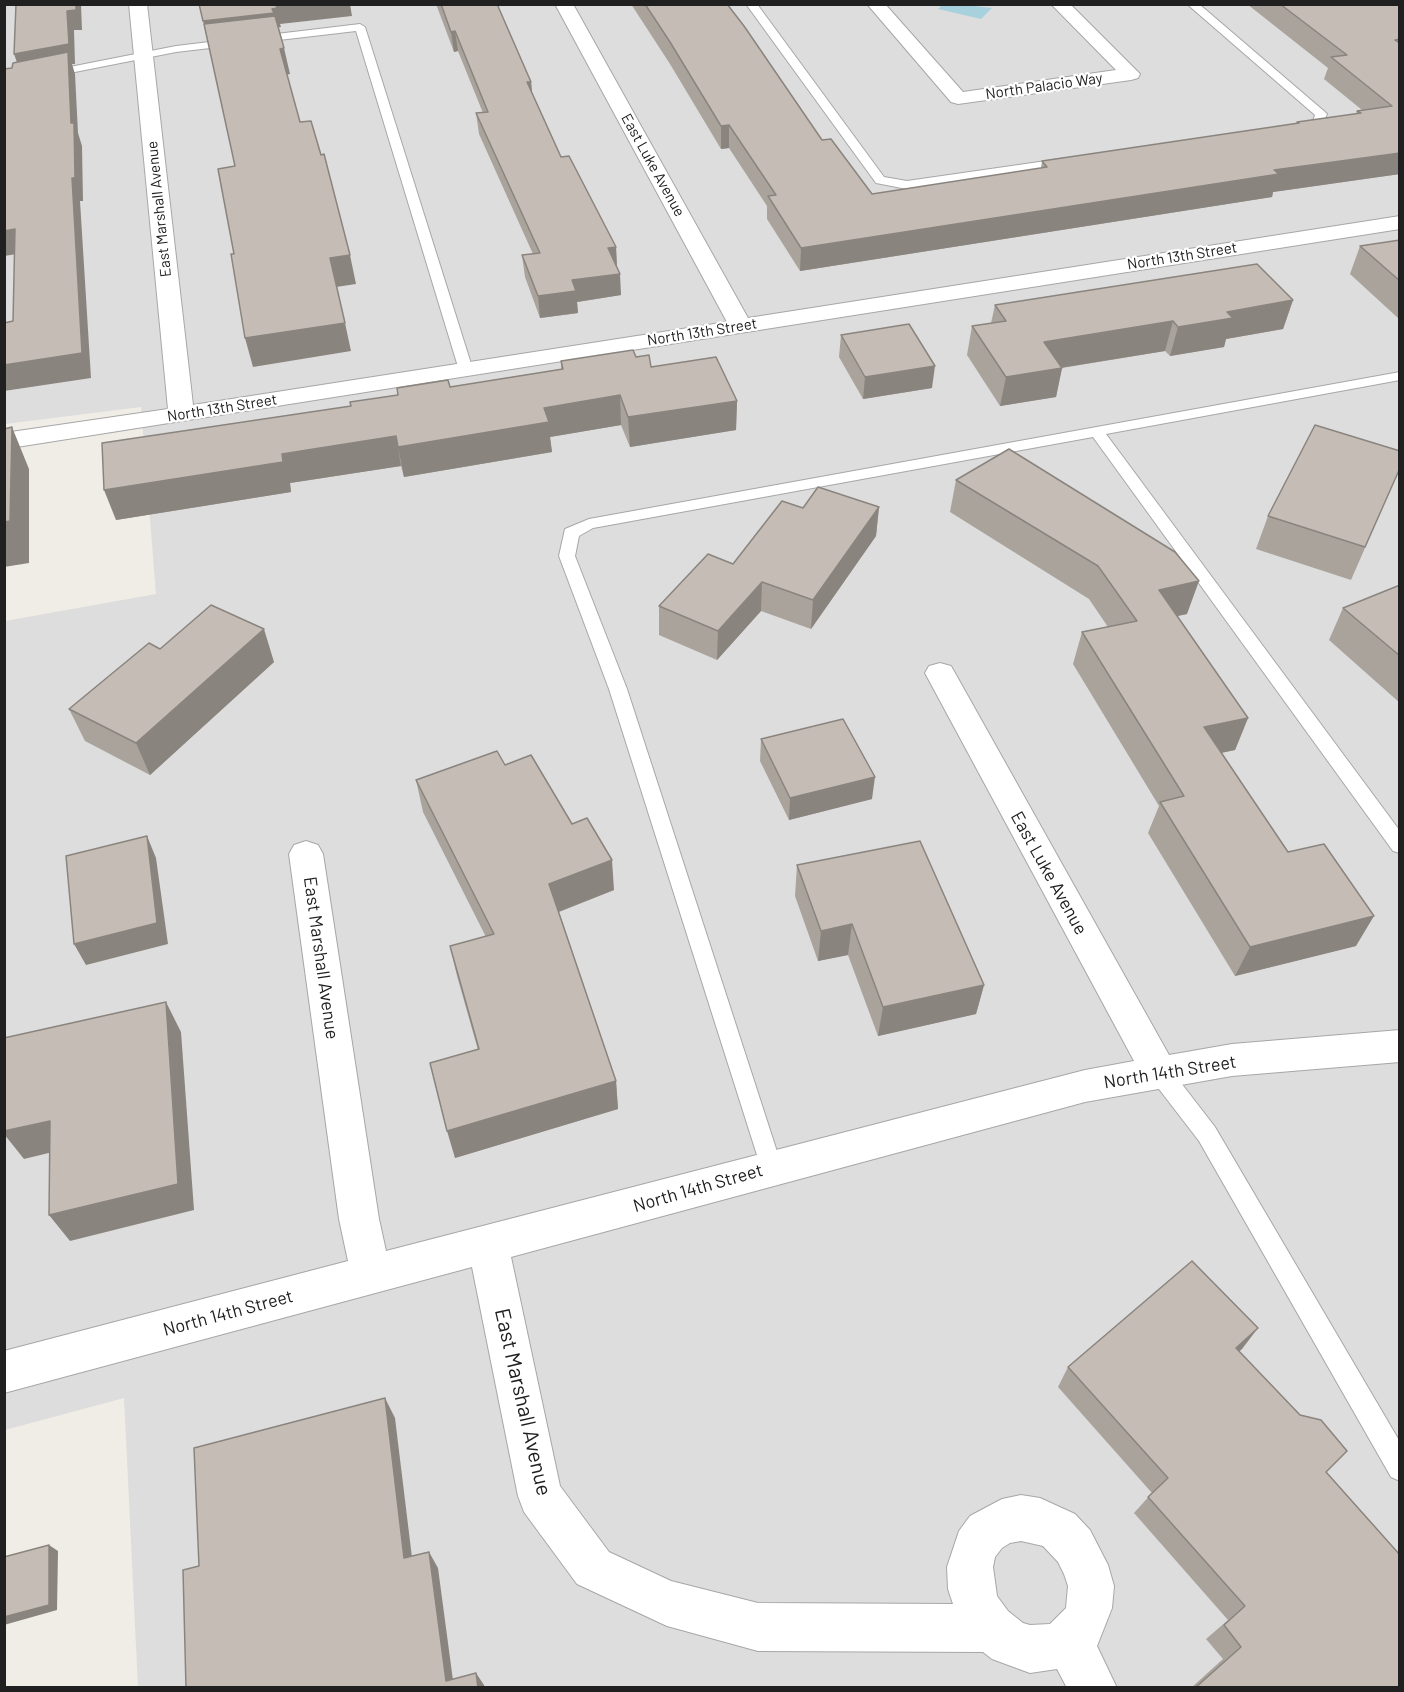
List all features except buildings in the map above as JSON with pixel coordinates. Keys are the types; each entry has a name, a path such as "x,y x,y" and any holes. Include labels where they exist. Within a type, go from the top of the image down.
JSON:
{"street":[{"name":"East Marshall Avenue","path":"138,4 181,414"},
{"name":"East Luke Avenue","path":"564,4 741,326"},
{"name":"North Palacio Way","path":"875,4 958,98 1131,74 1059,4"},
{"name":"North 13th Street","path":"4,441 1400,222"},
{"name":"East Luke Avenue","path":"940,673 1160,1073"},
{"name":"East Marshall Avenue","path":"306,854 359,1219 371,1275"},
{"name":"North 14th Street","path":"4,1372 661,1199 771,1167 1085,1086 1232,1060 1400,1046"},
{"name":"East Marshall Avenue","path":"488,1244 540,1496 593,1568 667,1603 758,1627 991,1628"},
{"path":"1021,1518 1040,1521 1059,1530 1074,1546 1085,1565 1091,1586 1089,1608 1082,1627 1068,1641 1050,1648 1030,1649 1009,1642 991,1628 978,1610 971,1589 972,1557 975,1547 986,1532 1002,1522 1021,1518"},
{"path":"1068,1641 1093,1688"}],"lane":[{"path":"751,4 880,180 907,185 1083,160"},
{"path":"1192,4 1321,114 1317,127 1282,132"},
{"path":"4,83 176,49 360,27 466,370"},
{"path":"771,1167 618,689 567,556 571,533 590,524 1400,376"},
{"path":"1095,431 1400,846"},
{"path":"1160,1073 1207,1134 1400,1468"}],"shaded area":[{"path":"5,5 1399,5 1399,1687 138,1687 124,1398 5,1430 5,621 156,594 141,407 5,424"}],"water":[{"path":"942,5 992,8 981,19 938,9"}]}
